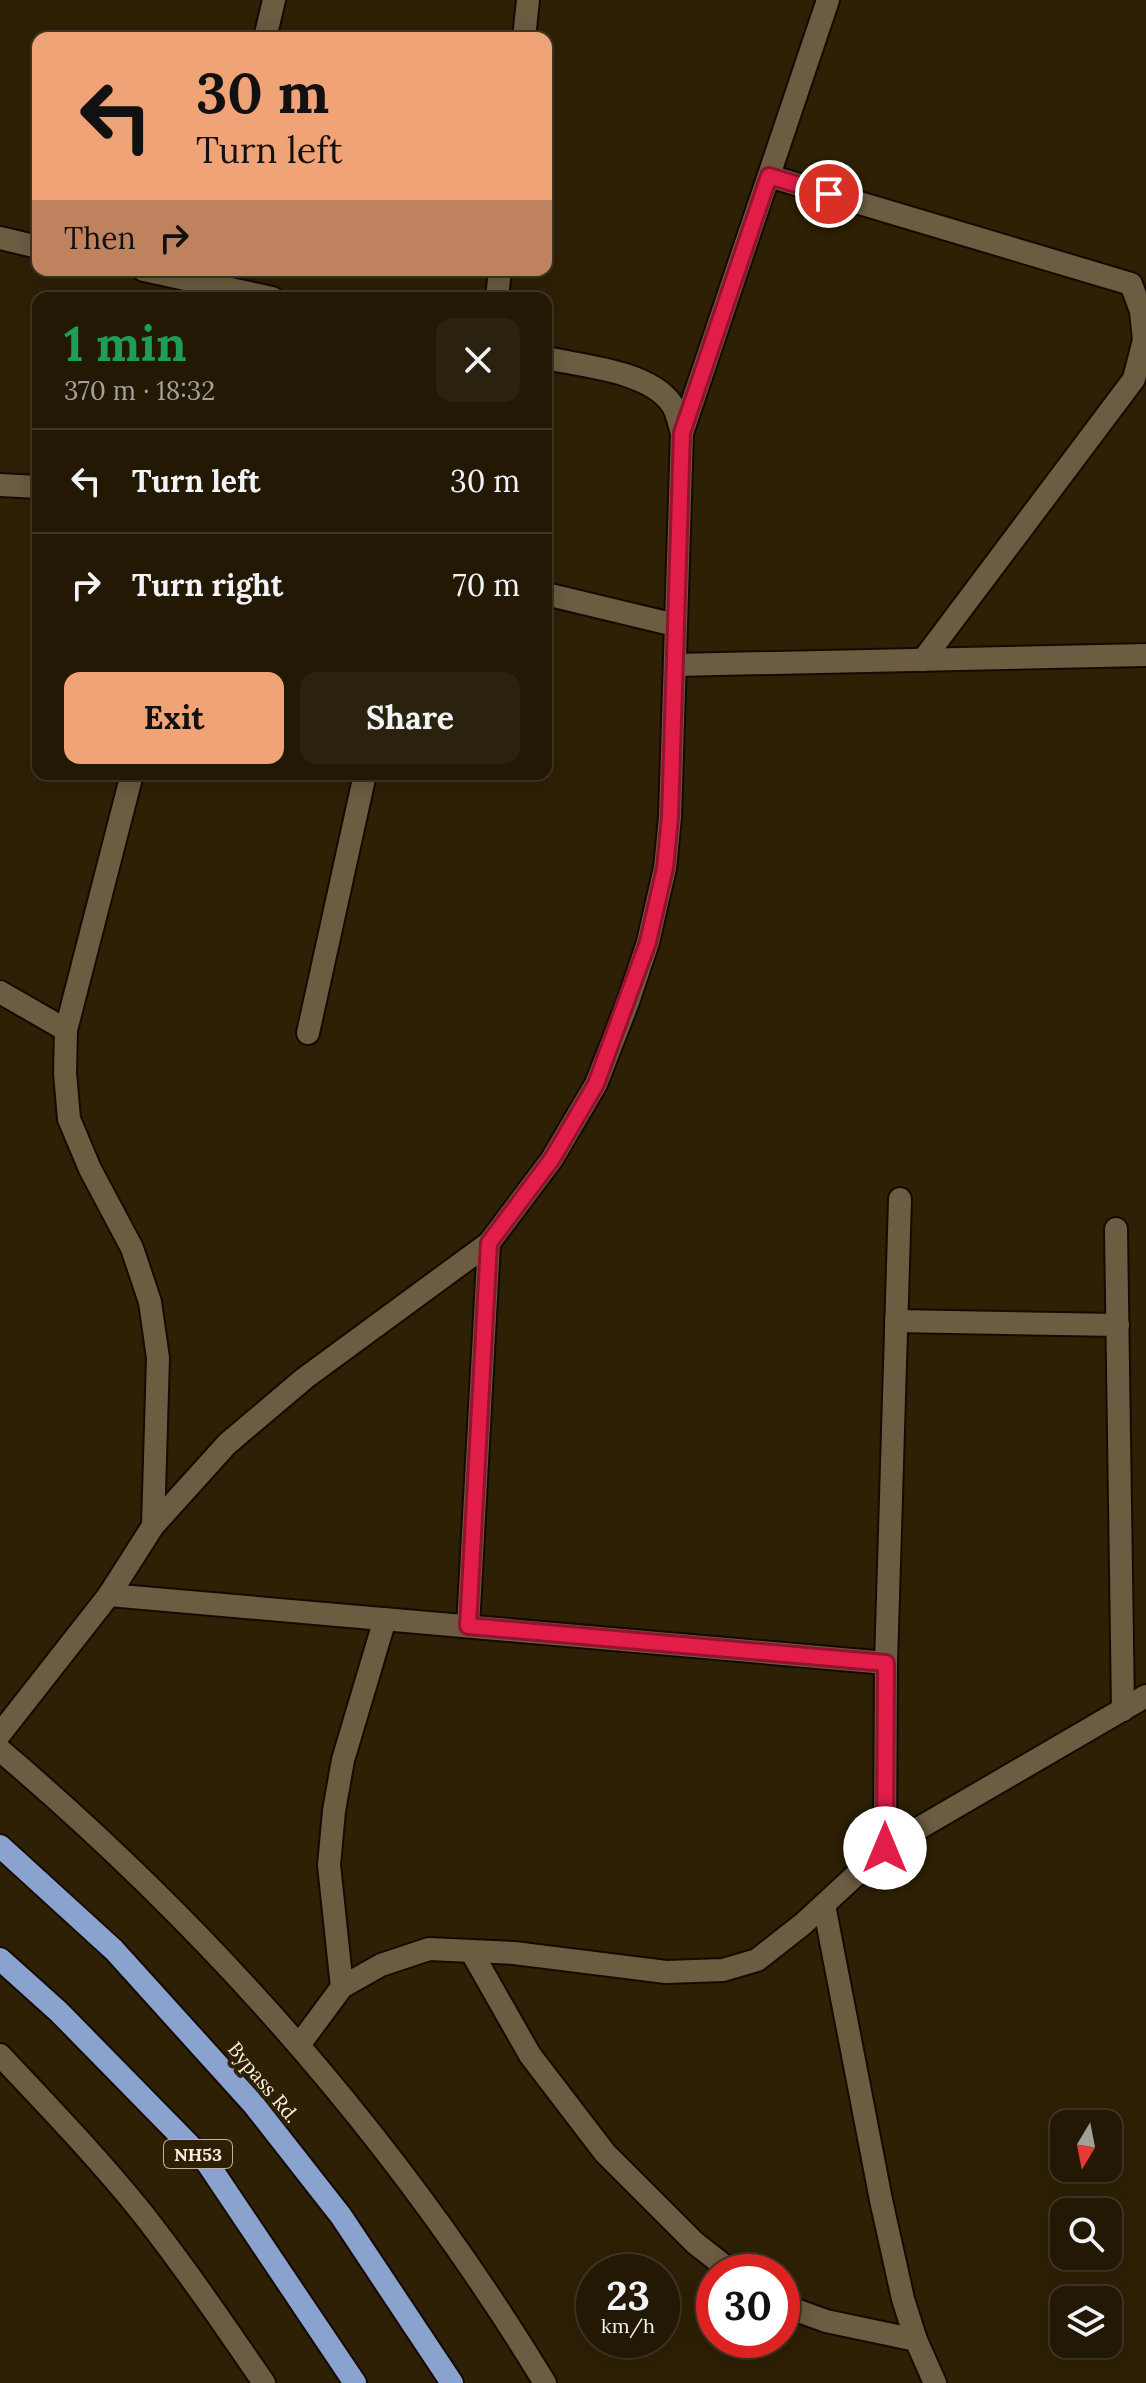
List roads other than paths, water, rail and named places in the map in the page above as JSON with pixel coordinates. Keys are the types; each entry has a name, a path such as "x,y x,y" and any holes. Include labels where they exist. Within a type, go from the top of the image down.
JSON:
{"highway":[{"name":"Bypass Rd.","path":"0,1846 114,1950 254,2105 341,2216 452,2383"},
{"name":"NH53","path":"0,1959 59,2012 208,2164 355,2383"}],"street":[{"path":"266,32 274,0"},
{"path":"525,32 528,0"},
{"path":"0,1734 109,1595 153,1526 227,1444 305,1378 489,1243 552,1159 596,1084 648,942 665,868 670,817 682,433 828,0"},
{"path":"769,176 1131,284 1141,311 1144,340 1134,379 923,660"},
{"path":"0,238 32,246"},
{"path":"208,277 254,292"},
{"path":"552,359 623,375 651,385 672,403 682,433"},
{"path":"0,485 32,487"},
{"path":"552,595 675,625"},
{"path":"675,665 1146,655"},
{"path":"130,780 66,1030 65,1073 69,1119 90,1169 132,1248 150,1302 158,1358 153,1526"},
{"path":"308,1033 364,780"},
{"path":"0,992 66,1030"},
{"path":"885,1848 886,1663 900,1199"},
{"path":"1116,1229 1123,1710"},
{"path":"468,1626 489,1243"},
{"path":"896,1321 1118,1325"},
{"path":"109,1595 886,1663"},
{"path":"342,1987 329,1865 334,1811 343,1760 385,1619"},
{"path":"299,2045 342,1987 381,1965 429,1949 514,1953 666,1972 723,1970 757,1960 824,1905 885,1848 1146,1696"},
{"path":"0,1750 134,1870 219,1956 299,2045 375,2138 447,2234 545,2383"},
{"path":"824,1905 903,2299 916,2340 935,2383"},
{"path":"471,1951 530,2055 605,2153 709,2254"},
{"path":"0,2055 73,2132 141,2213 206,2297 264,2383"},
{"path":"800,2312 826,2321 916,2340"}]}
